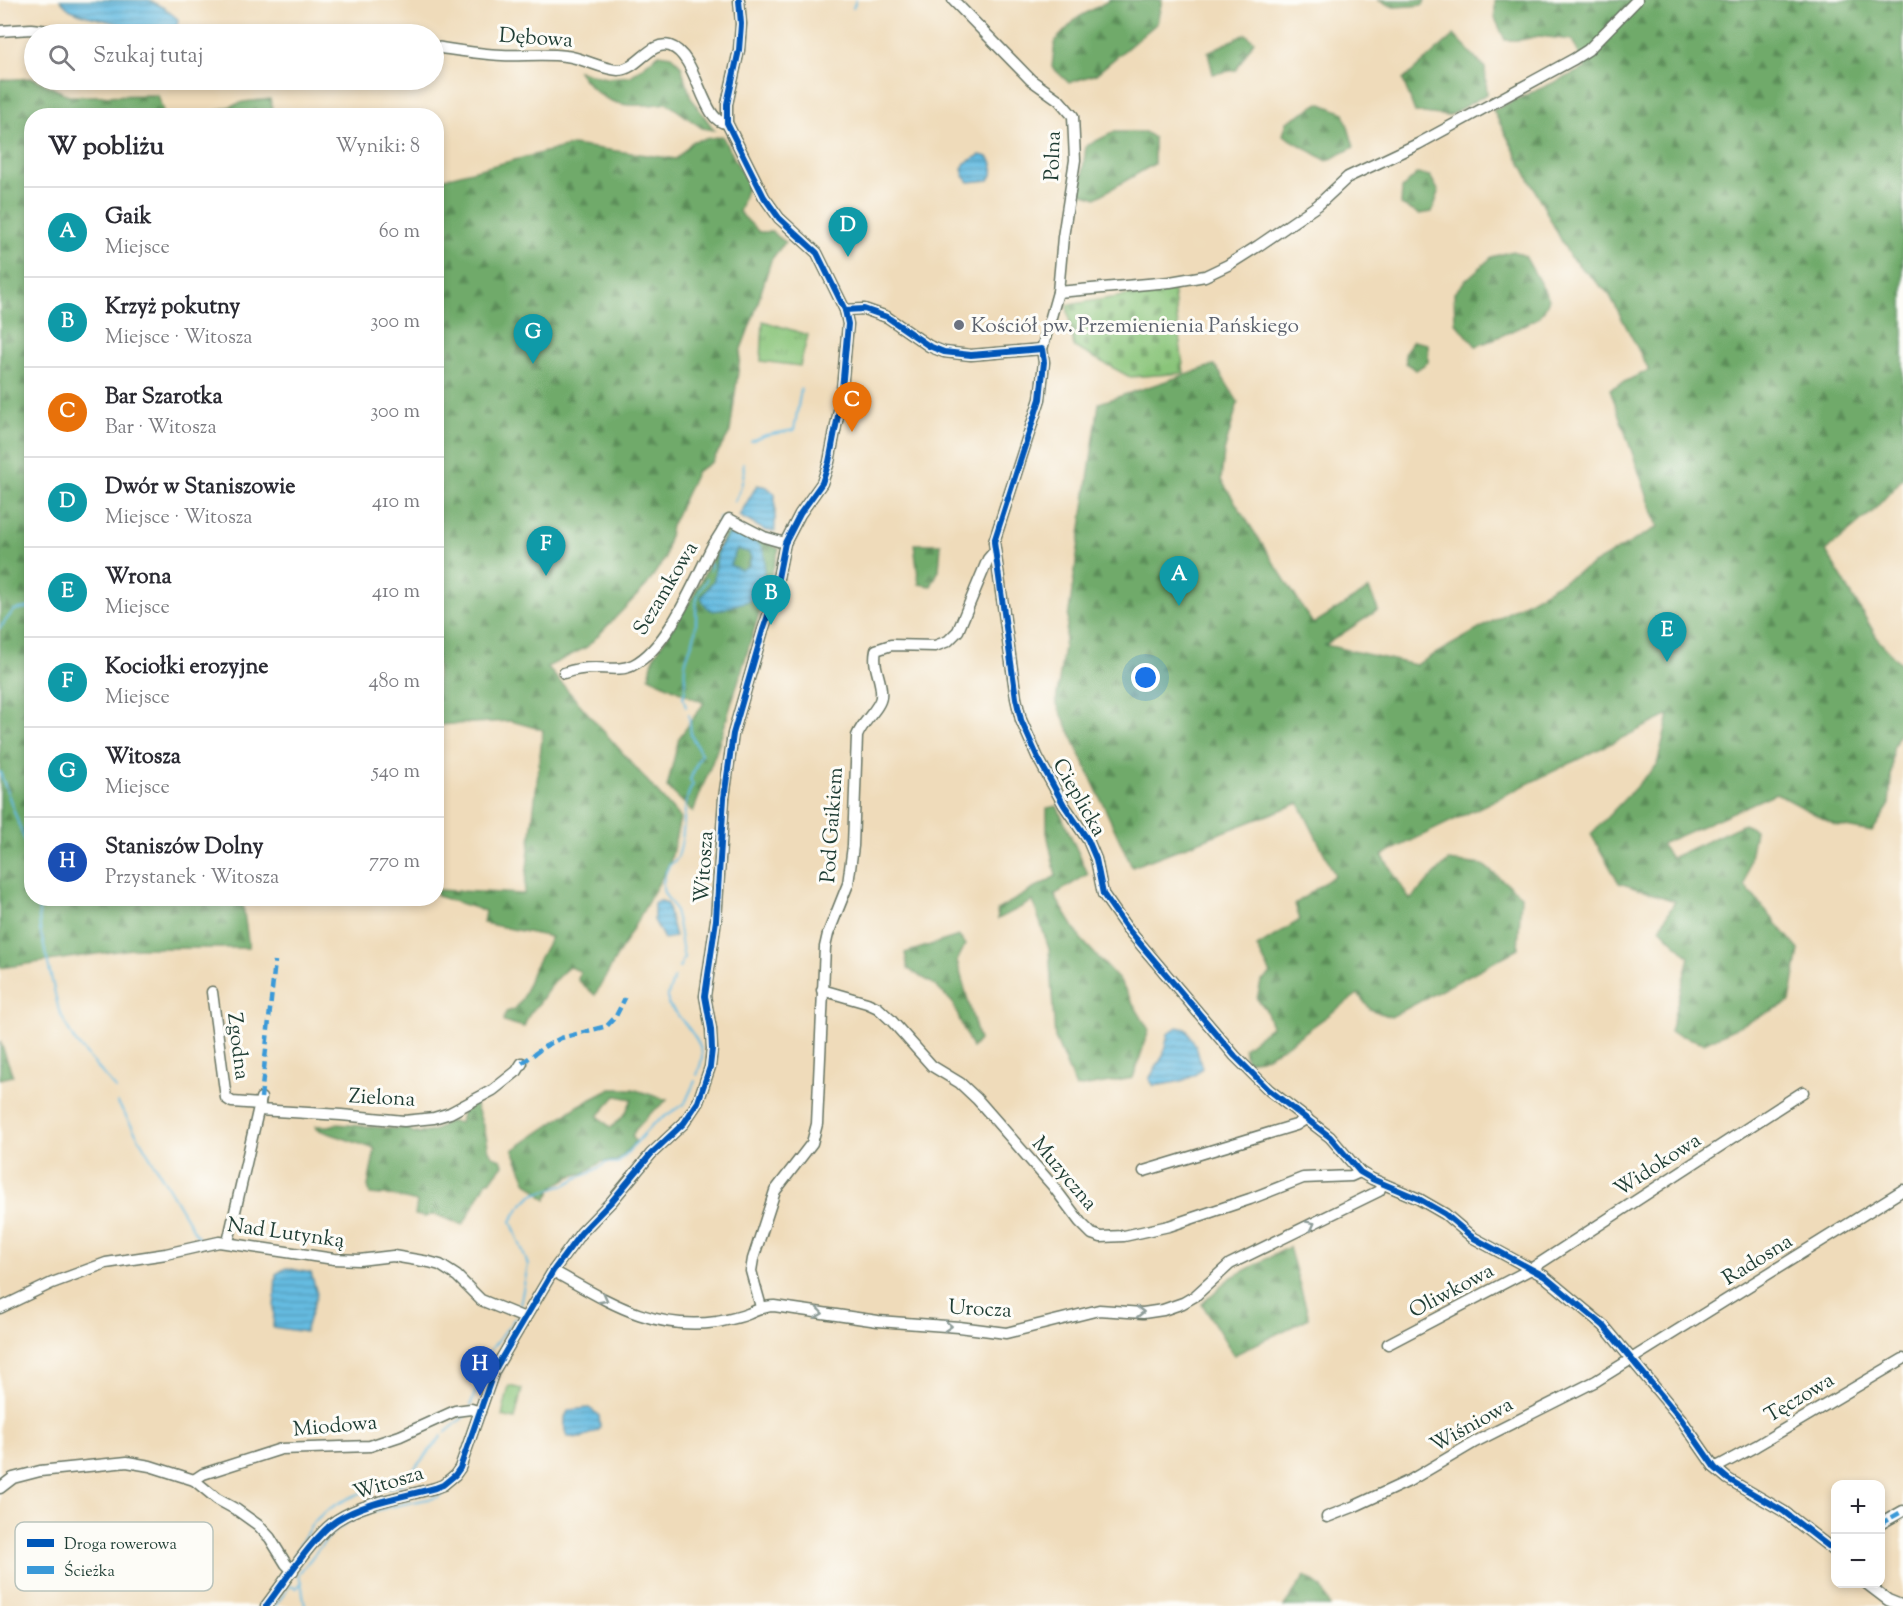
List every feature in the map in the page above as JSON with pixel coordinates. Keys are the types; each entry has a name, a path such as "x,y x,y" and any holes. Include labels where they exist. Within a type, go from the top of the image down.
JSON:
{"street":[{"path":"727,123 727,104 739,50 741,24 739,0"},
{"name":"Polna","path":"953,0 1031,80 1059,100 1072,116 1075,160 1063,237 1058,292 1042,349"},
{"path":"1058,292 1170,282 1205,276 1228,265 1318,205 1348,177 1418,144 1588,50 1637,0"},
{"path":"0,31 24,29"},
{"name":"Dębowa","path":"444,48 500,55 563,55 621,70 635,64 659,46 672,46 687,58 706,102 717,119 727,123"},
{"name":"Witosza","path":"266,1606 320,1536 336,1521 359,1509 443,1485 455,1475 469,1445 494,1371 553,1271 581,1233 651,1154 684,1123 698,1102 706,1081 712,1048 705,996 716,920 724,798 733,734 774,598 785,543 800,514 822,483 829,462 842,394 848,324 845,310 817,253 779,218 764,196 727,123"},
{"path":"845,310 864,309 887,317 929,346 944,352 970,355 1042,349"},
{"name":"Cieplicka","path":"1042,349 1044,362 1040,399 997,527 994,552 1016,698 1022,720 1038,758 1064,805 1089,840 1096,859 1103,894 1126,927 1235,1056 1269,1089 1330,1137 1360,1172"},
{"name":"Sezamkowa","path":"564,672 579,668 623,668 633,665 644,657 658,644 692,590 729,519 764,537 785,543"},
{"name":"Pod Gaikiem","path":"761,1307 751,1271 774,1191 812,1143 815,1134 820,1079 822,990 828,934 846,893 852,859 857,736 861,725 882,698 874,664 876,650 891,645 935,646 948,641 958,631 988,559 994,552"},
{"name":"Muzyczna","path":"822,990 878,1008 932,1066 960,1083 977,1099 1092,1234 1101,1237 1124,1236 1169,1226 1304,1178 1351,1176 1360,1172"},
{"name":"Zgodna","path":"212,992 225,1093 226,1098 232,1102"},
{"name":"Zielona","path":"232,1102 404,1121 434,1118 450,1113 493,1090 517,1071 522,1064"},
{"name":"Widokowa","path":"1531,1269 1803,1092"},
{"path":"228,1242 260,1104"},
{"path":"1144,1171 1296,1125 1307,1118"},
{"path":"1360,1172 1445,1214 1472,1237 1544,1276 1604,1326 1681,1419 1714,1468 1728,1479 1783,1511 1831,1548"},
{"name":"Urocza","path":"553,1271 627,1311 665,1321 692,1324 716,1322 742,1316 761,1307 774,1306 878,1321 1005,1333 1099,1310 1143,1313 1163,1310 1183,1303 1196,1296 1230,1264 1379,1191 1382,1184"},
{"name":"Radosna","path":"1631,1360 1903,1190"},
{"name":"Nad Lutynką","path":"0,1308 52,1283 106,1263 181,1251 209,1242 228,1242 334,1259 359,1260 393,1256 429,1262 440,1265 457,1276 481,1300 525,1318"},
{"name":"Oliwkowa","path":"1388,1344 1531,1269"},
{"name":"Tęczowa","path":"1714,1468 1756,1446 1903,1359"},
{"name":"Wiśniowa","path":"1327,1517 1409,1481 1475,1442 1631,1360"},
{"name":"Miodowa","path":"194,1480 203,1474 274,1450 370,1446 400,1436 455,1411 471,1409 480,1412"},
{"path":"0,1488 14,1478 27,1474 127,1462 137,1463 194,1480 217,1499 258,1525 293,1571"},
{"path":"1885,1521 1903,1510"},
{"path":"1872,1588 1888,1600 1903,1606"}],"green space":[{"path":"1110,0 1162,0 1157,23 1096,74 1069,83 1052,67 1055,41 1077,18"},
{"path":"1378,0 1425,0 1423,5 1394,7"},
{"path":"1495,0 1799,0 1800,2 1804,0 1903,0 1903,478 1872,512 1826,551 1879,641 1903,666 1903,724 1893,749 1889,806 1872,832 1835,825 1776,793 1661,844 1671,858 1744,824 1755,830 1745,886 1799,950 1790,1002 1704,1043 1670,1032 1689,957 1660,928 1675,901 1619,883 1591,834 1657,765 1669,715 1382,855 1410,900 1448,861 1483,865 1521,895 1518,949 1391,1017 1370,1009 1358,994 1284,1047 1261,1059 1246,1061 1244,1048 1272,1026 1265,1008 1257,999 1261,982 1271,974 1257,947 1300,920 1295,904 1335,875 1299,803 1132,867 1056,702 1099,403 1215,365 1238,402 1224,452 1221,480 1313,624 1369,589 1378,610 1325,645 1416,665 1658,527 1610,389 1649,370 1609,294 1570,257 1493,110 1586,68 1572,40 1539,36 1505,40 1495,18"},
{"path":"1246,34 1254,41 1236,70 1213,74 1208,52"},
{"path":"1454,35 1485,68 1487,94 1448,116 1415,112 1403,80"},
{"path":"659,54 672,56 681,66 691,98 714,130 702,128 667,103 627,105 606,99 587,83 578,71 606,78 631,76"},
{"path":"24,79 24,90 57,90 69,96 158,95 162,108 24,108 24,906 243,906 249,948 138,948 0,968 0,80"},
{"path":"270,99 272,108 225,108 243,102"},
{"path":"1319,103 1344,113 1354,147 1327,161 1283,135 1287,122"},
{"path":"1114,132 1145,132 1154,138 1154,164 1096,198 1080,192 1086,146"},
{"path":"722,136 748,184 739,212 759,232 772,232 785,242 771,260 741,349 730,432 712,462 697,471 671,526 665,558 647,585 587,647 547,667 680,818 670,863 595,995 578,980 580,971 569,967 553,983 529,1015 524,1027 503,1021 506,1012 515,1009 523,998 532,972 551,937 483,923 485,911 444,898 444,890 524,894 543,730 511,721 444,725 444,178 572,145 676,159 693,141"},
{"path":"1417,174 1430,176 1439,192 1432,212 1419,214 1401,205 1402,188"},
{"path":"1513,251 1525,256 1549,299 1543,312 1537,318 1476,346 1455,322 1454,293 1492,257"},
{"path":"1173,288 1184,373 1130,377 1074,347 1067,305"},
{"path":"763,321 808,335 800,366 761,361"},
{"path":"1413,341 1428,344 1428,362 1416,370 1406,363 1405,352"},
{"path":"734,528 779,549 718,747 693,812 667,787 679,738 704,703 649,677 654,656 692,598 724,535"},
{"path":"914,544 941,544 939,570 931,586 919,584"},
{"path":"1057,806 1088,874 1054,895 1081,939 1119,980 1149,1030 1133,1078 1076,1088 1055,1038 1049,949 1033,901 998,919 997,910 1056,876 1047,833 1047,808"},
{"path":"959,936 965,945 957,961 979,1040 972,1048 952,1002 932,983 908,969 905,953"},
{"path":"0,1041 13,1076 0,1079"},
{"path":"611,1089 633,1089 667,1100 636,1129 632,1136 636,1142 617,1161 601,1162 584,1173 571,1176 554,1186 546,1200 526,1181 513,1150 578,1106","holes":["616,1096 632,1099 625,1114 611,1128 598,1116"]},
{"path":"475,1103 489,1151 493,1156 501,1159 503,1165 490,1181 487,1181 463,1225 434,1214 425,1217 415,1215 417,1202 393,1196 370,1194 368,1186 375,1149 316,1129 316,1126 336,1124 399,1129 406,1126 413,1133 429,1132 446,1122 460,1123 462,1113"},
{"path":"1289,1247 1309,1318 1234,1355 1202,1304 1230,1278"},
{"path":"509,1386 522,1389 515,1419 502,1416"},
{"path":"1305,1576 1322,1588 1330,1606 1284,1606"}],"water":[{"path":"60,0 149,0 178,19 177,24 123,24 80,13 67,7"},
{"path":"980,155 988,157 993,163 992,175 989,180 969,182 962,169 965,163"},
{"path":"757,485 767,487 775,494 775,531 766,531 739,516"},
{"path":"732,531 757,543 762,548 765,561 759,595 750,601 716,611 708,608 701,597 714,580 718,548","holes":["737,549 748,552 751,557 749,566 741,570 730,565"]},
{"path":"657,901 667,904 675,937 664,939 654,920 654,903"},
{"path":"1177,1027 1186,1029 1196,1046 1202,1068 1198,1073 1186,1079 1154,1086 1149,1079 1163,1056 1168,1034"},
{"path":"286,1268 311,1273 317,1294 305,1332 273,1327 276,1274"},
{"path":"589,1408 599,1415 599,1430 581,1438 568,1437 565,1420 569,1410"}],"waterway":[{"path":"853,8 856,0"},
{"path":"751,441 766,435 794,430 801,389"},
{"path":"734,502 742,483 743,463"},
{"path":"714,534 720,517"},
{"path":"710,571 711,564"},
{"path":"686,707 683,697 685,665 695,633 697,600 707,579"},
{"path":"0,628 14,610 24,608"},
{"path":"679,968 684,958 679,926 674,908 664,894 663,886 668,868 677,858 681,847 686,801 693,784 690,780 701,754 691,735 689,715"},
{"path":"0,772 24,839"},
{"path":"39,906 40,929 59,1011 74,1040 116,1089"},
{"path":"674,978 668,995 668,1004 689,1028 701,1050 702,1061 697,1075"},
{"path":"519,1310 528,1265 511,1221 521,1206 532,1195 565,1185 606,1163 618,1163 652,1125 685,1103 695,1081"},
{"path":"118,1103 200,1241"},
{"path":"471,1405 486,1356 516,1317"},
{"path":"446,1432 466,1415"},
{"path":"295,1559 294,1556 307,1532 323,1513 377,1486 384,1489 405,1483 409,1475 442,1436"},
{"path":"305,1606 298,1574 339,1528 361,1516 438,1497 444,1493"},
{"path":"275,1606 290,1586 296,1588 301,1582"}],"marked path":[{"path":"261,1098 275,961"},
{"path":"522,1063 561,1038 607,1026 616,1016 625,998"},
{"path":"1885,1521 1903,1511"}],"cycle path":[{"path":"266,1606 309,1548 337,1520 372,1504 443,1485 455,1475 460,1468 494,1371 553,1271 581,1233 612,1201 651,1154 684,1123 698,1102 710,1067 711,1029 705,996 716,920 724,798 733,734 774,598 785,543 800,514 822,483 829,462 841,400 848,324 845,310 817,253 779,218 764,197 727,123 727,104 739,50 741,24 739,0"},
{"path":"845,310 864,309 887,317 929,346 944,352 971,355 1042,349 1044,362 1040,399 994,542 1016,698 1021,720 1038,758 1064,805 1088,840 1096,859 1103,894 1126,927 1235,1056 1269,1090 1330,1137 1360,1172 1419,1199 1445,1214 1472,1237 1544,1276 1604,1326 1681,1419 1715,1468 1728,1479 1783,1511 1831,1548"}],"place":[{"name":"Dwór w Staniszowie","path":"848,257"},
{"name":"Kościół pw. Przemienienia Pańskiego","path":"959,325"},
{"name":"Witosza","path":"533,364"},
{"name":"Bar Szarotka","path":"852,432"},
{"name":"Kociołki erozyjne","path":"546,576"},
{"name":"Gaik","path":"1179,606"},
{"name":"Krzyż pokutny","path":"771,625"},
{"name":"Wrona","path":"1667,662"},
{"name":"Staniszów Dolny","path":"480,1396"}]}
